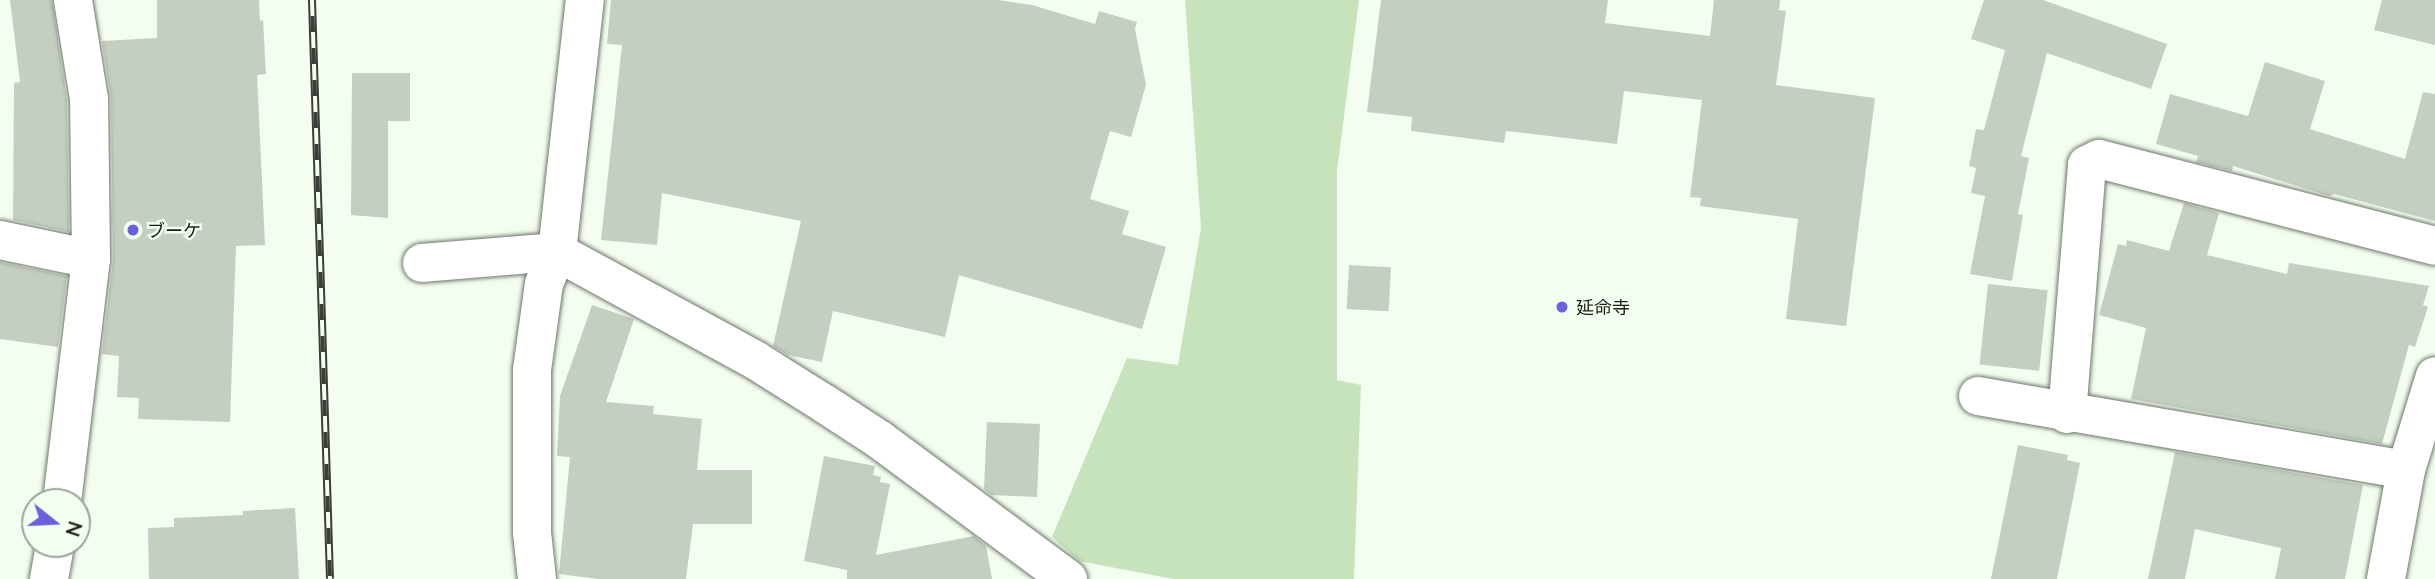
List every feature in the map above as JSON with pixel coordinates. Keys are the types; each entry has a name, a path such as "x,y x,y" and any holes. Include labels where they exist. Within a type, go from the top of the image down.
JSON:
{"street":[{"path":"64,488 91,259 89,99 74,0"},
{"path":"537,579 532,533 532,370 544,284 556,252 585,0"},
{"path":"2067,414 2088,165 2099,159 2435,246"},
{"path":"0,240 91,259"},
{"path":"422,263 556,252 755,360 825,404 880,440 1068,579"},
{"path":"2386,579 2406,470 2435,376"},
{"path":"1978,396 2067,414 2406,470"},
{"path":"49,579 53,558"}],"green space":[{"path":"1185,0 1359,0 1337,171 1337,380 1361,385 1354,579 1173,579 1079,561 1052,537 1127,358 1178,365 1201,228"}],"building":[{"path":"10,0 52,0 67,101 69,232 13,220 14,83 20,82"},
{"path":"157,0 259,0 260,21 263,20 266,74 257,75 265,245 236,246 230,422 138,419 139,398 117,397 119,356 102,354 113,259 111,99 102,41 157,38"},
{"path":"611,0 998,0 1032,5 1095,24 1099,11 1137,22 1135,29 1146,85 1131,137 1110,131 1090,199 1129,211 1122,234 1166,247 1142,329 959,275 945,337 833,311 822,362 788,355 773,346 801,221 662,193 657,245 601,240 622,45 607,44"},
{"path":"1381,0 1608,0 1605,23 1710,36 1714,0 1780,0 1779,10 1786,11 1776,85 1875,98 1846,326 1786,319 1798,219 1700,206 1701,198 1690,197 1702,100 1624,91 1617,144 1506,131 1504,143 1411,131 1412,117 1367,112"},
{"path":"1984,0 2043,0 2167,44 2151,89 2047,53 2021,156 2029,158 2018,214 2023,215 2012,281 1970,274 1985,196 1971,193 1976,168 1969,166 1976,129 1984,130 2005,50 1971,39"},
{"path":"2382,0 2435,0 2435,45 2374,30"},
{"path":"2265,62 2325,81 2310,129 2405,159 2423,92 2435,94 2435,221 2334,194 2329,196 2233,166 2232,171 2196,162 2198,156 2156,144 2170,94 2248,116"},
{"path":"352,73 410,73 410,121 388,121 388,218 351,215"},
{"path":"2184,203 2219,213 2207,255 2287,274 2289,263 2429,286 2423,305 2428,307 2415,347 2409,345 2382,444 2131,399 2146,328 2099,315 2118,244 2126,246 2127,240 2169,251"},
{"path":"0,262 67,276 58,347 0,339"},
{"path":"1349,265 1391,267 1389,311 1347,309"},
{"path":"1988,284 2048,290 2039,371 1980,365"},
{"path":"592,305 634,319 606,402 654,406 653,414 702,419 697,470 752,470 752,524 693,524 686,579 598,579 559,574 570,457 557,456 560,396"},
{"path":"987,422 1040,424 1037,497 991,495 984,489"},
{"path":"2018,445 2068,455 2067,460 2080,463 2057,579 1991,579"},
{"path":"2175,452 2363,485 2345,579 2275,579 2281,548 2195,529 2185,579 2148,579"},
{"path":"824,456 875,466 873,475 881,477 880,482 890,484 876,555 974,536 986,546 992,579 847,579 847,570 804,561"},
{"path":"295,508 299,579 149,579 148,528 174,527 174,518 243,515 243,511"}],"railway":[{"path":"312,0 330,579"}],"place":[{"name":"ブーケ","path":"133,230"},
{"name":"延命寺","path":"1562,307"}]}
